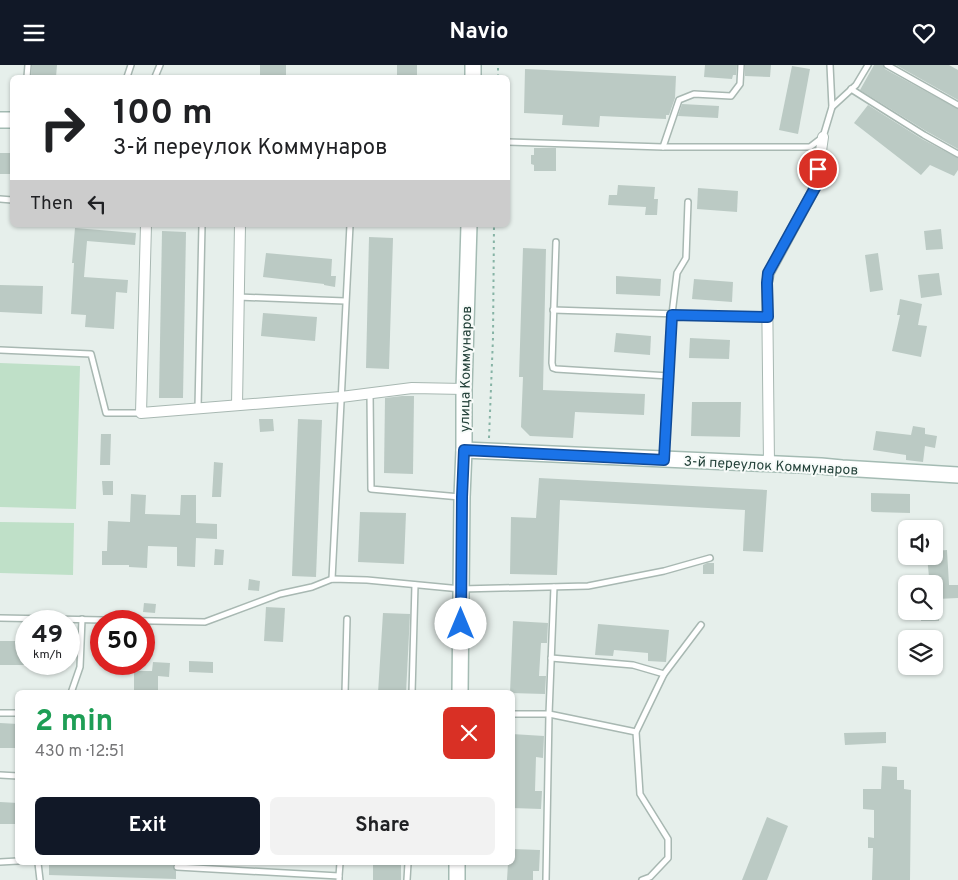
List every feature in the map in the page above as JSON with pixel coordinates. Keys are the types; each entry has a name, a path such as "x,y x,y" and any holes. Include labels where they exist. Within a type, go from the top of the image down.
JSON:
{"street":[{"path":"769,464 768,273 816,186 823,137"},
{"path":"146,227 141,413 341,397 412,388 464,389"},
{"path":"237,405 240,227"},
{"name":"улица Коммунаров","path":"460,690 464,389 469,227"},
{"name":"3-й переулок Коммунаров","path":"464,450 821,466 958,475"},
{"path":"457,865 457,880"}],"lane":[{"path":"663,147 679,100 694,94 732,96 740,84 741,65"},
{"path":"510,142 663,147 810,147 823,137 832,107 830,65"},
{"path":"832,107 856,85 868,65"},
{"path":"887,65 958,105"},
{"path":"851,89 958,154"},
{"path":"664,460 672,315 677,273 686,258 688,202"},
{"path":"198,408 202,227"},
{"path":"332,579 350,227"},
{"path":"556,241 553,368 669,376"},
{"path":"238,297 345,301"},
{"path":"553,310 768,317"},
{"path":"0,350 91,354 106,413 141,413"},
{"path":"370,393 371,489 462,497"},
{"path":"0,618 205,622 280,594 312,587 332,579 367,580 461,589 588,586 664,571 710,558"},
{"path":"412,690 415,585"},
{"path":"546,880 554,587"},
{"path":"72,690 80,667 82,619"},
{"path":"345,690 347,619"},
{"path":"642,880 650,877 668,859 668,839 640,794 636,732 664,674 701,625"},
{"path":"551,658 633,665 664,674"},
{"path":"0,713 15,713"},
{"path":"515,713 550,714 636,732"},
{"path":"0,775 15,775"},
{"path":"0,861 15,861"},
{"path":"38,865 40,880"},
{"path":"177,867 339,878 340,865"},
{"path":"407,880 408,865"}],"path":[{"path":"488,451 493,338 494,227"}],"green space":[{"path":"0,363 80,366 76,509 0,507"},
{"path":"0,522 74,523 73,575 0,573"}],"building":[{"path":"32,65 57,65 56,75 31,75"},
{"path":"260,65 286,65 286,75 260,75"},
{"path":"397,65 417,65 417,75 397,75"},
{"path":"705,65 737,65 736,75 733,75 732,79 704,77"},
{"path":"745,65 771,65 770,77 745,76"},
{"path":"874,65 883,65 885,69 958,109 958,149 860,90"},
{"path":"896,65 949,65 958,70 958,100"},
{"path":"792,66 810,69 798,134 779,130"},
{"path":"525,69 676,76 675,98 669,115 666,115 666,119 600,116 599,127 562,125 563,115 524,113"},
{"path":"682,104 719,106 718,118 678,116"},
{"path":"868,105 922,139 958,158 958,170 954,176 930,165 921,175 854,123"},
{"path":"534,148 556,148 556,171 534,171 534,165 531,164 531,155 534,155"},
{"path":"0,153 10,153 10,174 0,174"},
{"path":"618,185 655,187 654,199 658,199 657,215 645,215 646,207 608,205 609,195 617,195"},
{"path":"698,188 738,191 737,212 697,209"},
{"path":"75,228 136,233 135,245 87,241 84,277 128,280 127,293 116,292 114,329 85,327 86,315 71,314"},
{"path":"941,229 943,249 926,250 924,231"},
{"path":"162,231 186,232 183,398 159,398"},
{"path":"369,237 393,238 389,369 366,368"},
{"path":"523,248 546,249 543,390 645,394 644,415 575,412 573,438 530,436 521,427 523,377 519,377"},
{"path":"266,253 332,259 331,276 336,276 335,287 263,277"},
{"path":"878,253 883,290 870,292 865,255"},
{"path":"939,273 942,295 921,298 918,275"},
{"path":"616,276 661,279 660,296 616,294"},
{"path":"694,279 733,282 732,302 692,299"},
{"path":"0,285 43,286 42,314 0,312"},
{"path":"900,299 922,304 918,325 927,326 921,357 892,351 900,315 897,315"},
{"path":"263,313 317,317 315,341 261,336"},
{"path":"616,333 651,336 650,355 614,352"},
{"path":"690,338 730,340 729,359 689,358"},
{"path":"414,396 413,474 384,473 385,398"},
{"path":"692,402 741,402 740,437 691,436"},
{"path":"259,419 273,419 274,431 260,432"},
{"path":"298,419 322,420 316,577 292,576"},
{"path":"913,426 925,428 925,434 937,436 935,448 925,446 923,462 906,460 906,455 873,450 876,431 911,435"},
{"path":"101,434 111,434 110,465 100,465"},
{"path":"214,462 223,463 221,497 212,497"},
{"path":"539,478 767,490 763,552 743,551 745,510 560,500 557,575 510,574 511,517 536,518"},
{"path":"102,481 113,481 113,495 103,495"},
{"path":"871,493 910,494 910,513 871,511"},
{"path":"131,494 146,495 145,514 180,515 181,495 196,495 196,523 217,524 217,539 196,538 195,567 177,566 177,547 148,546 147,568 129,567 129,565 102,565 102,551 107,551 108,521 130,522"},
{"path":"360,512 406,513 404,564 358,562"},
{"path":"215,549 224,550 223,565 214,565"},
{"path":"943,550 947,550 949,585 958,585 958,598 943,599 943,575 929,575 928,565 943,565"},
{"path":"714,563 714,574 703,574 703,565"},
{"path":"249,579 260,581 259,591 248,590"},
{"path":"144,603 156,604 155,613 155,610 143,610"},
{"path":"266,607 285,608 283,642 264,641"},
{"path":"383,613 410,614 406,690 378,690"},
{"path":"921,620 939,620 939,621"},
{"path":"513,621 548,623 547,643 541,643 539,676 546,676 545,694 515,693 515,690 510,690"},
{"path":"598,624 669,630 666,662 648,661 648,653 614,650 613,656 595,655"},
{"path":"0,641 15,641 15,665 0,665"},
{"path":"189,661 213,662 213,673 189,672"},
{"path":"155,662 170,663 169,677 158,676 158,690 134,690 134,675 155,675"},
{"path":"0,723 15,724 15,748 0,748"},
{"path":"886,732 886,743 845,745 844,733"},
{"path":"515,734 544,736 543,758 536,757 535,791 542,791 541,809 515,808"},
{"path":"882,766 897,767 897,780 904,780 904,789 911,790 910,880 872,880 873,848 868,848 868,837 874,838 874,810 863,809 863,789 881,789"},
{"path":"0,802 15,803 15,824 0,824"},
{"path":"767,817 788,826 767,880 742,880"},
{"path":"515,849 540,850 539,871 533,871 533,880 507,880 508,865 515,865"},
{"path":"49,865 174,865 176,879 49,875"},
{"path":"373,865 401,865 401,880 373,880"}],"route":[{"path":"461,624 464,450 664,460 672,315 768,317 768,273 816,186 818,169"}]}
